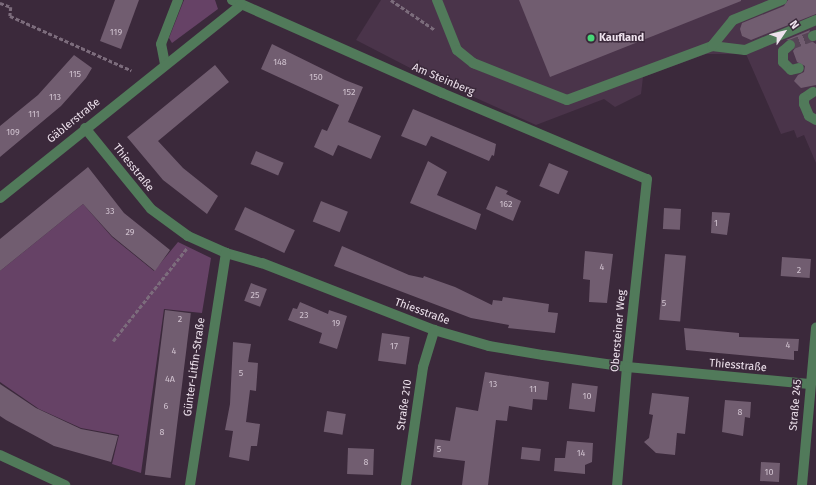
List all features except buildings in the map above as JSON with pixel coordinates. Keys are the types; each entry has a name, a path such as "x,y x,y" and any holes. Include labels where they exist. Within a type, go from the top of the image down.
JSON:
{"street":[{"path":"164,64 161,44 178,0"},
{"path":"437,0 452,41 457,50 473,64 567,100 712,46 745,50 816,20"},
{"path":"712,46 732,20 782,0"},
{"name":"Gäblerstraße","path":"0,198 164,64 237,2"},
{"name":"Am Steinberg","path":"237,2 646,179"},
{"path":"790,45 783,51 783,62 791,70 799,68"},
{"path":"813,92 804,98 804,104 809,116 816,120"},
{"name":"Thiesstraße","path":"85,128 151,210 188,236 226,253 262,263 434,330 489,346 626,367 809,384"},
{"name":"Obersteiner Weg","path":"617,485 626,367 646,179"},
{"name":"Günter-Litfin-Straße","path":"190,485 226,253"},
{"name":"Straße 245","path":"802,485 809,384 816,328"},
{"name":"Straße 210","path":"406,485 422,367 434,330"},
{"path":"0,455 65,485"}],"path":[{"path":"391,0 452,41"},
{"path":"0,3 11,7 10,16 131,70"},
{"path":"113,341 190,245"}],"shaded area":[{"path":"184,0 215,0 218,9 172,43 169,38"},
{"path":"381,0 816,0 816,163 804,135 797,138 794,130 781,134 746,54 706,54 643,77 641,94 615,107 604,99 536,125 416,71 356,40"},
{"path":"83,204 112,237 154,271 178,242 211,258 202,313 164,309 141,473 112,464 119,435 81,428 39,409 0,382 0,271"}],"tunnel":[{"path":"790,45 813,36"}],"place":[{"name":"Kaufland","path":"591,38"}]}
